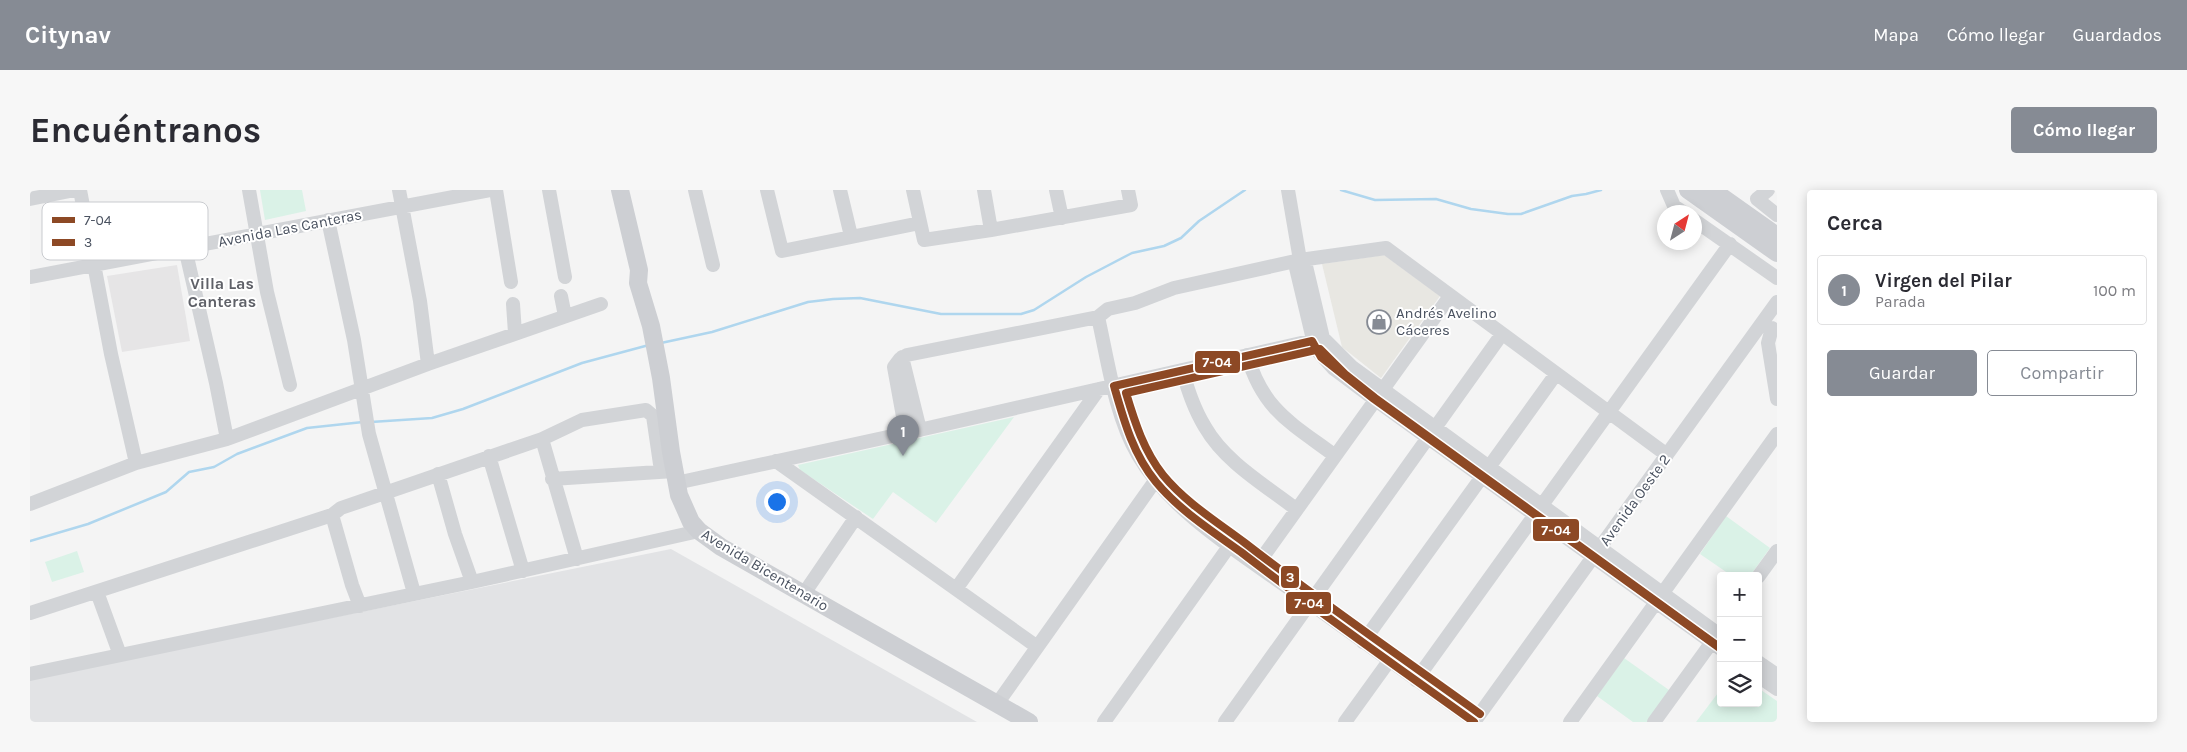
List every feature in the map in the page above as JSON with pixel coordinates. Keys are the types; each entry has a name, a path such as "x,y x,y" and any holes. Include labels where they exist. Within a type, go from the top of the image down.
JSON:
{"main road":[{"name":"Avenida Bicentenario","path":"609,190 630,272 632,278 638,282"},
{"name":"Avenida Bicentenario","path":"620,190 639,270 638,282 651,326 665,401 675,477 685,510 699,531 721,547 1029,722"},
{"path":"1688,190 1777,253"},
{"path":"1712,190 1777,236"}],"street":[{"path":"30,199 75,190"},
{"path":"248,190 267,292 290,385"},
{"path":"399,190 420,301 428,364"},
{"name":"Avenida Las Canteras","path":"208,244 403,205 490,190"},
{"path":"496,190 510,282"},
{"path":"549,190 565,277"},
{"path":"695,190 713,265"},
{"path":"767,190 782,251 920,223"},
{"path":"840,190 851,236"},
{"path":"913,190 924,240 1062,218 1131,204 1128,190"},
{"path":"984,190 991,230"},
{"path":"1056,190 1062,218"},
{"path":"1288,190 1300,260 1296,268 1318,340 1321,357 1378,395 1596,553 1717,637"},
{"path":"1667,190 1674,205"},
{"path":"1768,190 1757,199 1777,215"},
{"path":"328,220 354,340 369,434 414,593"},
{"path":"1702,225 1777,278"},
{"path":"1416,680 1730,244"},
{"path":"913,432 894,368 907,355 1098,317 1108,309 1135,303 1174,288 1300,260 1386,248 1667,455"},
{"path":"92,260 136,463"},
{"name":"Avenida Las Canteras","path":"30,277 120,260"},
{"path":"188,260 227,439"},
{"path":"561,296 565,316"},
{"path":"1257,565 1334,455 1450,296"},
{"name":"Avenida Oeste 2","path":"1475,722 1667,455 1772,330 1777,302"},
{"path":"513,304 516,333"},
{"path":"30,504 136,463 227,439 428,364 601,304"},
{"path":"1098,317 1114,386 1130,440 1155,481 1183,510 1475,722"},
{"path":"1772,330 1768,343 1777,399"},
{"path":"1225,722 1502,334"},
{"path":"552,479 654,474 675,477 776,461 913,432 1318,340"},
{"path":"1247,355 1258,385 1273,408 1334,455"},
{"path":"1182,370 1197,414 1214,440 1225,453 1244,469 1296,509"},
{"path":"1363,642 1556,374"},
{"path":"956,589 1099,389"},
{"path":"30,613 332,514 341,508 385,492 542,439 582,420 646,410 653,416 660,464 675,477"},
{"path":"1570,722 1777,434"},
{"path":"542,439 552,479 577,559"},
{"path":"489,456 523,570"},
{"path":"776,461 1036,646"},
{"path":"438,474 455,534 472,582"},
{"path":"997,704 1036,646 1155,481"},
{"path":"332,514 352,585 360,606"},
{"path":"803,594 856,518"},
{"path":"30,674 360,606 699,531"},
{"path":"1104,722 1230,545"},
{"path":"1762,572 1777,551"},
{"path":"97,592 120,655"},
{"path":"1654,722 1717,639"},
{"path":"1345,722 1389,661"},
{"path":"1762,665 1777,675"},
{"path":"1762,679 1777,689"}],"shaded area":[{"name":"Andrés Avelino Cáceres","path":"1384,255 1440,296 1381,378 1342,347 1322,264"},
{"path":"177,265 190,341 122,352 107,276"},
{"path":"671,549 977,722 30,722 30,679"}],"green space":[{"path":"260,190 302,190 306,211 265,220"},
{"path":"1014,417 936,523 893,492 873,519 800,470 798,465"},
{"path":"1726,516 1770,548 1753,572 1726,572 1700,554"},
{"path":"77,551 84,572 52,582 45,562"},
{"path":"1624,658 1669,690 1647,722 1633,722 1597,696"},
{"path":"1762,691 1777,701 1777,722 1696,722 1717,694 1717,707 1762,707"}],"waterway":[{"path":"661,343 712,332 808,302 833,299 860,298 941,314 1021,314 1034,310 1086,277 1132,253 1164,246 1181,238 1199,221 1245,190"},
{"path":"1341,190 1375,200 1436,199 1471,209 1508,214 1521,214 1572,196 1601,190"},
{"path":"371,422 432,418 463,409 582,363 649,345"},
{"path":"30,541 88,524 166,492 189,472 214,467 237,454 307,428 363,422"}],"transit line":[{"name":"7-04","path":"1474,722 1298,596 1196,520 1175,502 1156,482 1135,449 1114,386 1312,341 1321,357 1374,399 1717,646"},
{"name":"3","path":"1480,714 1303,587 1181,494 1163,475 1150,456 1126,393 1320,349 1346,375 1375,398 1715,644"}],"place":[{"name":"Andrés Avelino Cáceres","path":"1379,322"},
{"name":"Virgen del Pilar","path":"903,456"}],"district":[{"name":"Villa Las Canteras","path":"222,292"}]}
